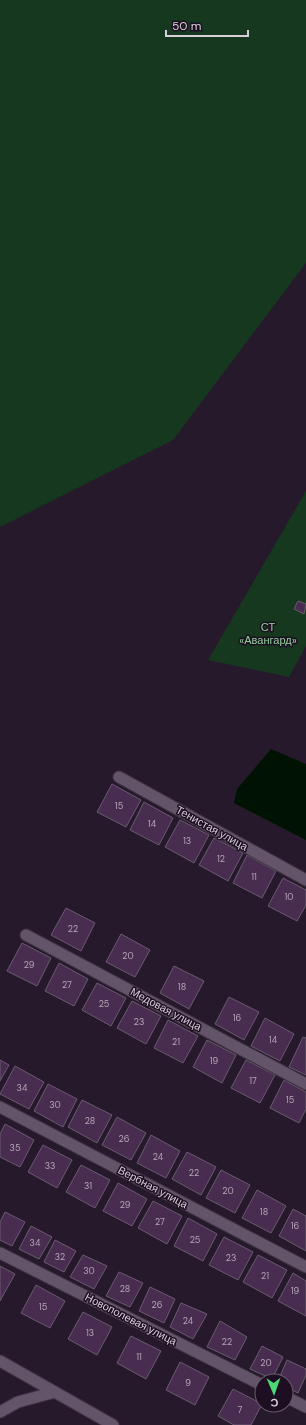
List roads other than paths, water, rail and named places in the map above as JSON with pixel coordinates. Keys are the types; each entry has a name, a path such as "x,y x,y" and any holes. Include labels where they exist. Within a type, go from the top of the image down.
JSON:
{"street":[{"name":"Тенистая улица","path":"119,777 306,880"},
{"name":"Медовая улица","path":"26,935 306,1084"},
{"name":"Вербная улица","path":"0,1107 306,1267"},
{"name":"Новополевая улица","path":"0,1253 254,1381"},
{"path":"0,1361 113,1425"},
{"path":"0,1412 18,1402 55,1392"},
{"path":"294,1401 306,1407"}],"park label":[{"name":"СТ «Авангард»","path":"268,633"}]}
